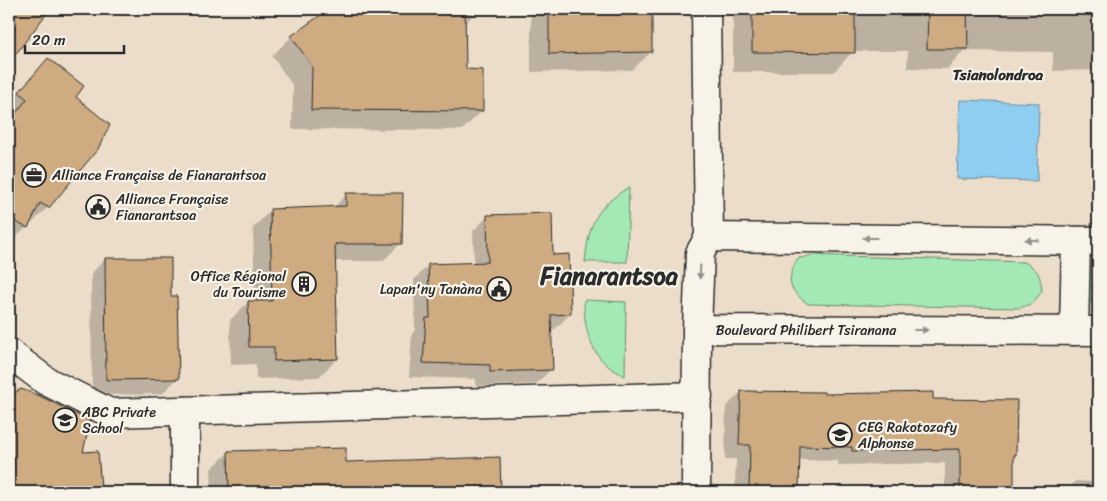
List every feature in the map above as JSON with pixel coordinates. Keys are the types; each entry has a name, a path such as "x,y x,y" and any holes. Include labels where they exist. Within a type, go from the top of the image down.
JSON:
{"street":[{"path":"706,9 709,237 1087,241 1086,331"},
{"name":"Boulevard Philibert Tsiranana","path":"709,237 700,253 697,329 1086,331"},
{"path":"696,492 697,329"},
{"path":"9,353 46,381 110,413 698,396"},
{"path":"185,411 185,492"}],"green space":[{"path":"629,187 627,262 585,262 589,237 596,218 608,202"},
{"path":"812,255 1024,262 1038,273 1042,291 1033,303 1020,308 808,304 796,294 790,279 797,259"},
{"path":"1098,267 1098,311 1090,301 1087,282 1092,271"},
{"path":"584,300 626,302 625,376 608,366 596,352 588,336"}],"water":[{"path":"960,100 1039,103 1037,181 957,179"}],"building":[{"path":"9,9 50,9 9,63"},
{"path":"329,9 465,9 466,69 483,70 483,111 311,110 312,66 291,36"},
{"path":"549,9 652,9 652,52 549,54"},
{"path":"752,9 855,9 855,53 752,52"},
{"path":"928,9 967,9 968,49 927,49"},
{"path":"48,58 84,86 76,97 110,125 98,149 49,208 40,203 28,228 9,219 9,122 27,99 19,92"},
{"name":"Office Régional du Tourisme","path":"346,193 403,193 402,244 335,244 338,359 274,361 274,347 249,347 248,301 272,301 270,209 346,206"},
{"name":"Lapan'ny Tanàna","path":"552,213 553,255 569,254 571,314 551,315 553,370 490,372 490,365 423,363 426,318 430,318 428,264 488,262 487,215"},
{"path":"105,258 171,258 171,296 177,296 179,379 106,380"},
{"path":"21,389 38,395 90,421 83,452 98,451 101,488 9,492 9,396"},
{"path":"741,391 824,392 824,394 933,392 933,399 1017,400 1014,492 960,492 960,449 852,451 852,447 800,446 799,492 749,492 750,445 739,445"},
{"path":"346,448 346,462 500,457 501,492 229,492 228,451"}],"place":[{"name":"Alliance Française de Fianarantsoa","path":"34,175"},
{"name":"Alliance Française Fianarantsoa","path":"98,207"},
{"name":"Office Régional du Tourisme","path":"304,284"},
{"name":"Lapan'ny Tanàna","path":"499,289"},
{"name":"ABC Private School","path":"65,420"},
{"name":"CEG Rakotozafy Alphonse","path":"840,435"}],"district":[{"name":"Tsianolondroa","path":"998,75"},
{"name":"Fianarantsoa","path":"609,276"}]}
